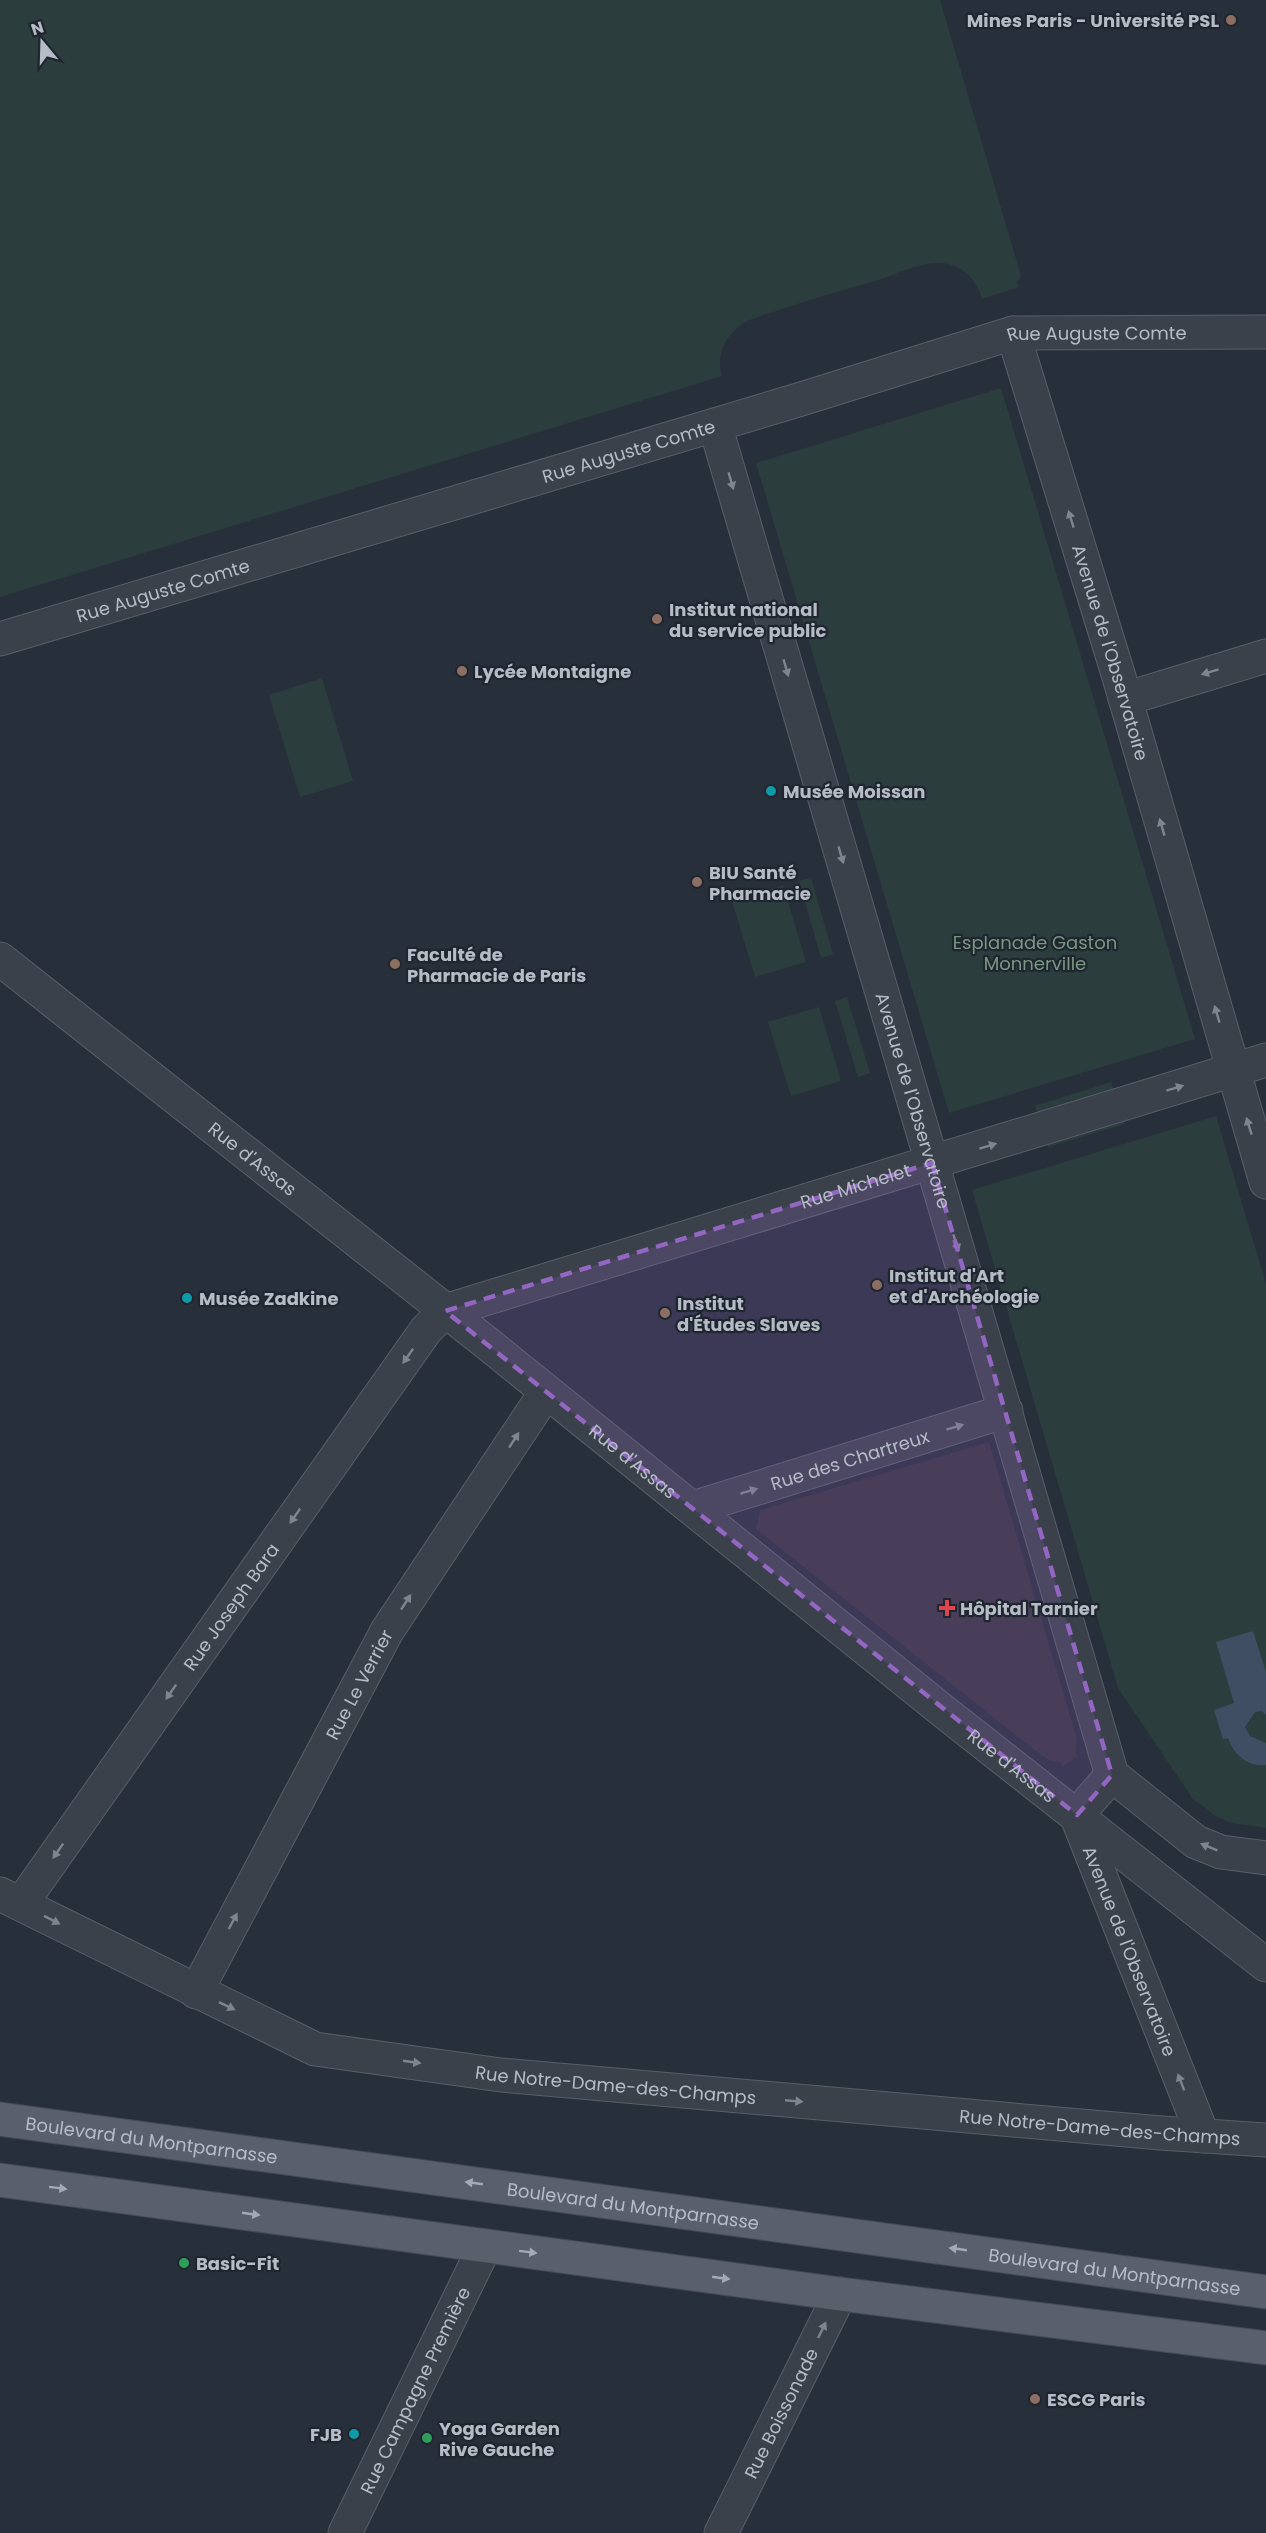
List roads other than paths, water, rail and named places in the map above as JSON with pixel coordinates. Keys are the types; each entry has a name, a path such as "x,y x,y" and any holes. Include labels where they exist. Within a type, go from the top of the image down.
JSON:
{"main road":[{"name":"Boulevard du Montparnasse","path":"0,2120 1266,2292"},
{"path":"0,2180 840,2294 1266,2348"}],"street":[{"name":"Rue Auguste Comte","path":"0,639 715,425 1013,333 1266,332"},
{"name":"Avenue de l'Observatoire","path":"1013,333 1125,699 1266,1182"},
{"name":"Avenue de l'Observatoire","path":"715,425 1112,1775"},
{"path":"1125,699 1266,656"},
{"name":"Rue d'Assas","path":"0,959 693,1508 948,1715 1266,1965"},
{"name":"Rue Michelet","path":"445,1311 1266,1060"},
{"name":"Rue Joseph Bara","path":"10,1899 426,1330 445,1311"},
{"name":"Rue Le Verrier","path":"196,1992 387,1631 546,1392"},
{"name":"Rue des Chartreux","path":"693,1508 1006,1411"},
{"path":"1077,1815 1112,1775 1196,1842 1221,1852 1266,1858"},
{"name":"Avenue de l'Observatoire","path":"1077,1815 1203,2136"},
{"name":"Rue Notre-Dame-des-Champs","path":"10,1899 315,2049 501,2075 1266,2140"},
{"name":"Rue Campagne Première","path":"345,2533 485,2246"},
{"name":"Rue Boissonade","path":"721,2533 840,2294"}],"water":[{"path":"1253,1631 1266,1672 1266,1715 1262,1711 1255,1712 1245,1727 1250,1736 1266,1743 1266,1765 1253,1764 1238,1755 1228,1738 1223,1739 1214,1710 1234,1703 1216,1642"}],"place":[{"name":"Mines Paris - Université PSL","path":"1231,20"},
{"name":"Institut national du service public","path":"657,619"},
{"name":"Lycée Montaigne","path":"462,671"},
{"name":"Musée Moissan","path":"771,791"},
{"name":"BIU Santé Pharmacie","path":"697,882"},
{"name":"Faculté de Pharmacie de Paris","path":"395,964"},
{"name":"Institut d'Art et d'Archéologie","path":"877,1285"},
{"name":"Musée Zadkine","path":"187,1298"},
{"name":"Institut d'Études Slaves","path":"665,1313"},
{"name":"Hôpital Tarnier","path":"947,1608"},
{"name":"Basic-Fit","path":"184,2263"},
{"name":"ESCG Paris","path":"1035,2399"},
{"name":"FJB","path":"354,2434"},
{"name":"Yoga Garden Rive Gauche","path":"427,2438"}],"park label":[{"name":"Esplanade Gaston Monnerville","path":"1035,952"}]}
